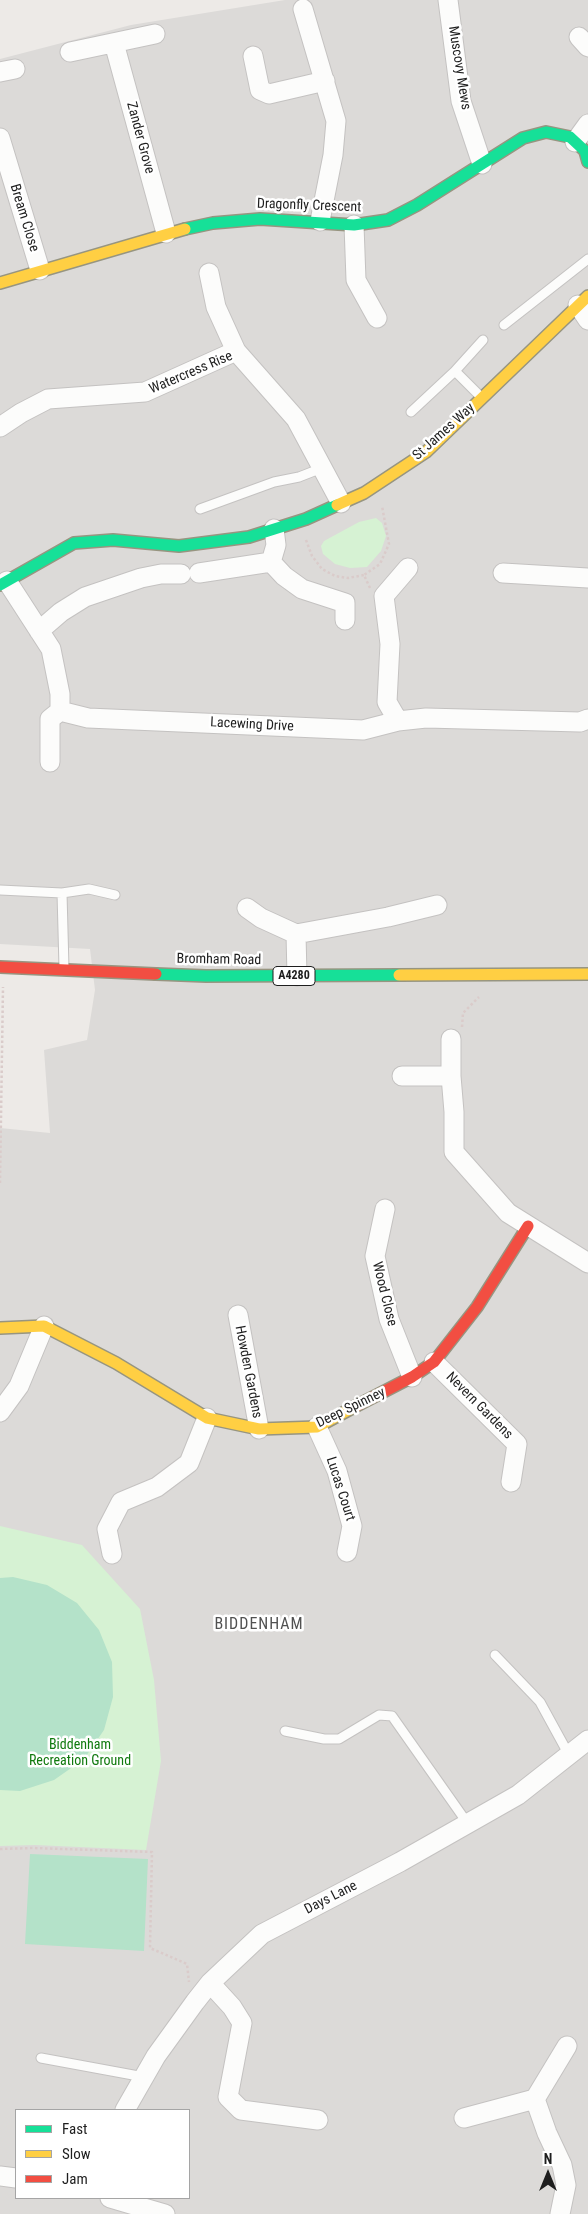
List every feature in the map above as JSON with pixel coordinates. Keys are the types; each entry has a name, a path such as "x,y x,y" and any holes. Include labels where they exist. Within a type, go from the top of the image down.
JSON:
{"street":[{"name":"Muscovy Mews","path":"448,0 461,101 482,164"},
{"path":"303,10 336,121 333,155 320,221"},
{"path":"70,52 155,34"},
{"name":"Zander Grove","path":"114,43 166,233"},
{"path":"253,56 260,90 269,94 325,81"},
{"path":"588,124 575,142 585,151 588,162"},
{"name":"Dragonfly Crescent","path":"0,283 166,233 213,223 260,218 354,225 388,220 417,205 523,138 546,132 570,137 575,142"},
{"name":"Bream Close","path":"0,138 40,270"},
{"path":"354,225 356,280 377,318"},
{"path":"209,274 216,307 236,351"},
{"name":"St James Way","path":"4,583 74,543 112,540 179,546 249,537 364,493 426,452 482,398 585,307"},
{"name":"Watercress Rise","path":"0,427 21,413 48,399 145,392 236,351 296,419 341,503"},
{"path":"271,562 276,545 274,529"},
{"path":"39,630 61,612 85,597 141,578 161,574 190,574 271,562"},
{"path":"271,562 284,576 302,589 345,604 345,620"},
{"path":"398,721 387,702 390,644 384,596 408,568"},
{"path":"503,573 588,578"},
{"path":"4,583 51,649 60,694 60,711 50,719 50,762"},
{"name":"Lacewing Drive","path":"60,711 88,718 363,730 398,721 426,718 580,722 588,720"},
{"path":"247,908 261,918 296,934 388,917 437,905"},
{"path":"296,934 297,976"},
{"name":"Bromham Road","path":"1,967 206,976 588,974"},
{"path":"452,1039 450,1076 454,1112 454,1152 508,1213 588,1263"},
{"path":"402,1076 450,1076"},
{"name":"Wood Close","path":"385,1209 375,1256 389,1319 412,1377"},
{"name":"Deep Spinney","path":"44,1326 116,1364 207,1418 259,1428 317,1427 412,1377 434,1362 477,1306 528,1226"},
{"name":"Howden Gardens","path":"238,1315 259,1428"},
{"path":"0,1328 44,1326 19,1386 0,1412"},
{"name":"Nevern Gardens","path":"434,1362 517,1444 510,1482"},
{"path":"112,1554 107,1529 121,1502 157,1487 189,1463 207,1418"},
{"name":"Lucas Court","path":"317,1427 337,1471 352,1526 347,1552"},
{"name":"Days Lane","path":"126,2109 144,2077 195,2002 210,1983 262,1934 400,1862 518,1795 588,1740"},
{"path":"210,1983 232,2007 242,2023 228,2097 241,2110 318,2120"},
{"path":"464,2118 535,2099 566,2046"},
{"path":"535,2099 547,2133 562,2165 566,2185 560,2214"},
{"path":"0,2176 15,2178"},
{"path":"113,2199 165,2214"}],"lane":[{"path":"504,325 588,259"},
{"path":"411,412 454,371 482,340"},
{"path":"454,371 482,398"},
{"path":"200,509 274,482 299,477 322,468"},
{"path":"0,890 62,893 88,889 115,895"},
{"path":"62,893 64,970"},
{"path":"495,1655 540,1702 569,1755"},
{"path":"285,1731 324,1739 339,1739 379,1715 392,1716 468,1824"},
{"path":"41,2058 144,2077"}],"path":[{"path":"306,539 312,556 322,569 335,576 348,578 364,575 380,564 389,544 381,503"},
{"path":"364,575 371,591"},
{"path":"0,1182 1,967"},
{"path":"452,1039 462,1038 463,1013 481,994"},
{"path":"0,1849 33,1848 152,1852 150,1948 187,1964 191,1996 195,2002"}],"shaded area":[{"path":"285,0 588,0 588,2214 0,2214 0,1128 50,1133 44,1050 87,1040 95,990 90,949 0,944 0,59 131,25"}],"green space":[{"path":"376,518 382,523 386,536 381,551 367,567 350,568 335,564 323,554 321,546 324,541 359,522"},
{"name":"Biddenham Recreation Ground","path":"0,1526 82,1545 140,1609 154,1680 161,1761 146,1850 35,1845 0,1846"},
{"path":"13,1577 47,1585 77,1603 99,1630 112,1662 113,1697 104,1730 84,1759 54,1780 20,1791 0,1790 0,1578"},
{"path":"30,1854 148,1859 144,1951 25,1944"}],"traffic: fast":[{"path":"185,229 213,223 260,219 354,225 388,220 417,205 523,138 546,132 570,137 585,151 588,162"},
{"path":"0,585 74,543 113,540 179,546 249,537 306,519 337,505"},
{"path":"156,974 206,976 399,975"}],"traffic: slow":[{"path":"0,283 185,229"},
{"path":"337,505 364,493 426,452 588,296"},
{"path":"399,975 588,974"},
{"path":"0,1328 44,1326 116,1363 207,1418 259,1429 317,1427 356,1406"}],"traffic: jam":[{"path":"0,967 156,974"},
{"path":"356,1406 412,1377 434,1362 477,1307 528,1226"}],"district":[{"name":"BIDDENHAM","path":"259,1625"}]}
